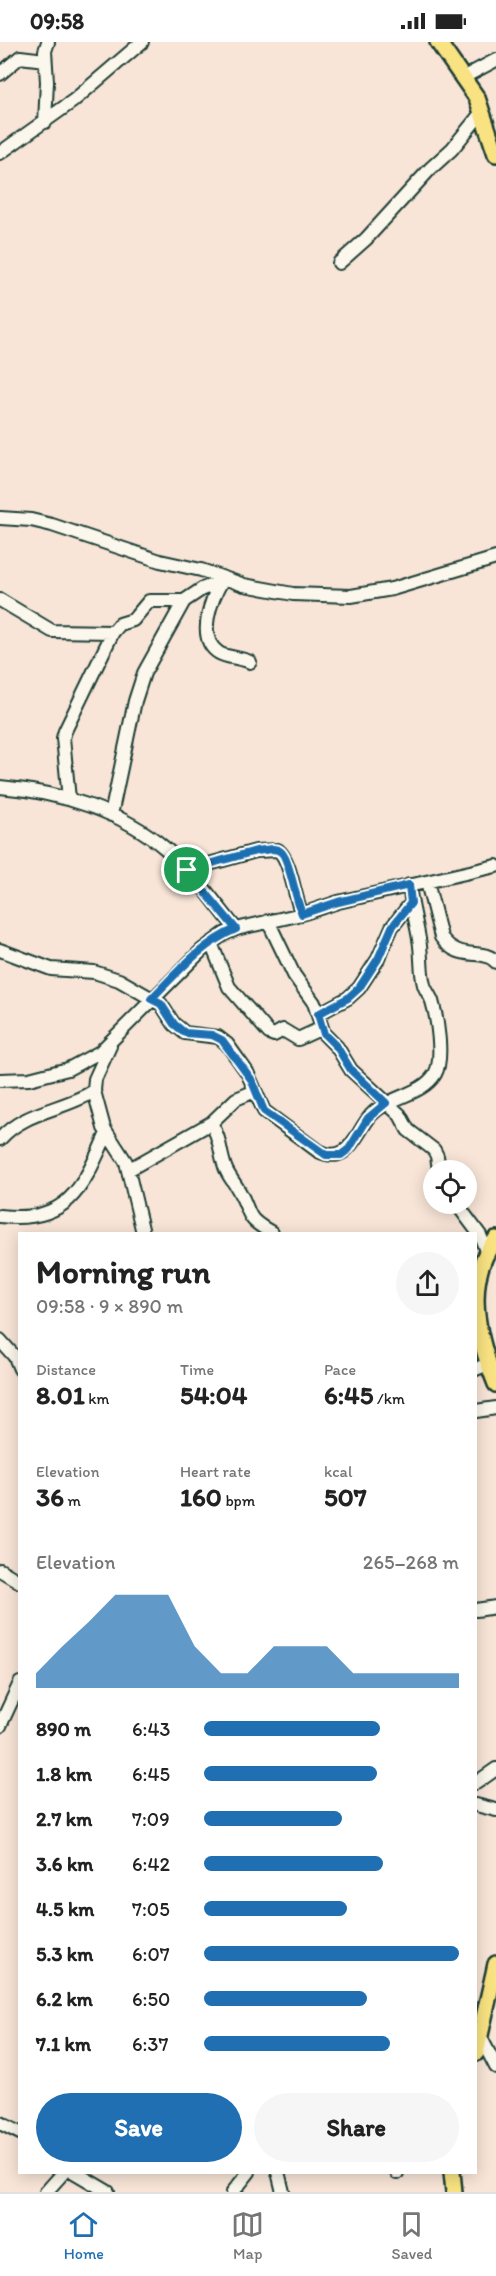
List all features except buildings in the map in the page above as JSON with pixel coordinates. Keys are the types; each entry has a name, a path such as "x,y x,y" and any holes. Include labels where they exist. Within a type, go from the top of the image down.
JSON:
{"main road":[{"path":"438,42 477,98 496,154"},
{"path":"477,1281 486,1251 496,1239"},
{"path":"477,1328 482,1366 496,1384"},
{"path":"478,2035 496,1964"},
{"path":"452,2174 454,2192"}],"street":[{"path":"45,122 47,82 45,60 48,42"},
{"path":"0,153 73,101 142,42"},
{"path":"0,74 18,58 45,60"},
{"path":"464,77 496,60"},
{"path":"339,263 366,239 430,169 452,149 482,112"},
{"path":"0,518 31,520 52,525 130,552 201,570 222,580 293,594 351,596 392,589 496,558"},
{"path":"111,815 119,771 144,673 184,601 222,580"},
{"path":"222,580 212,602 207,637 220,654 250,662"},
{"path":"0,600 52,631 113,632"},
{"path":"69,799 63,735 113,632 120,624 133,620 149,601 184,601"},
{"path":"0,787 69,799 111,815 150,836 166,848 187,870 236,929"},
{"path":"187,870 256,851 278,850 284,856 302,914"},
{"path":"0,1080 29,1079 68,1069 100,1052 210,943 236,929 302,914 338,902 496,866"},
{"path":"427,882 444,942 460,952 488,955 496,962"},
{"path":"0,950 51,969 74,969 107,975 128,984 161,1004 174,1024 185,1033 212,1035 222,1040 247,1072 264,1111 318,1151 333,1156 341,1155 349,1149 368,1118 386,1103 421,1087 435,1075 438,1068 439,1051 435,1013 424,985 420,941 409,885"},
{"path":"318,1014 348,998 359,988 378,959 392,927 411,903"},
{"path":"268,921 285,958 307,992 322,1028 351,1070 400,1115 408,1130 434,1150 438,1160"},
{"path":"210,943 229,987 269,1033 274,1035 283,1030 298,1039 322,1028"},
{"path":"112,1042 95,1079 94,1091 107,1133 126,1162 143,1232"},
{"path":"0,1140 19,1122 69,1104 94,1091"},
{"path":"128,1170 211,1123 236,1100 255,1091"},
{"path":"211,1123 220,1139 225,1167 249,1215 253,1221 270,1232"},
{"path":"0,1216 36,1214 56,1209 69,1202 89,1172 107,1133"},
{"path":"464,1214 480,1235 486,1251"},
{"path":"0,1340 15,1357 18,1364"},
{"path":"477,1411 496,1408"},
{"path":"0,1570 18,1581"},
{"path":"477,1610 496,1607"},
{"path":"0,1726 18,1687"},
{"path":"477,1782 496,1769"},
{"path":"477,1805 496,1810"},
{"path":"478,2035 496,2067"},
{"path":"0,2123 18,2132"},
{"path":"46,2192 62,2174"},
{"path":"77,2174 104,2190"},
{"path":"101,2174 104,2190"},
{"path":"233,2192 247,2174"},
{"path":"278,2174 283,2192"}],"route":[{"path":"278,850 284,856 302,914 338,902 409,885 411,903 392,927 373,969 359,988 348,998 318,1014 328,1040 337,1047 351,1070 386,1103 368,1118 349,1149 341,1155 326,1155 318,1151 268,1115 258,1101 247,1072 227,1044 212,1035 185,1033 174,1024 161,1004 151,999 202,950 224,934 236,929 187,870 256,851 278,850"}]}
